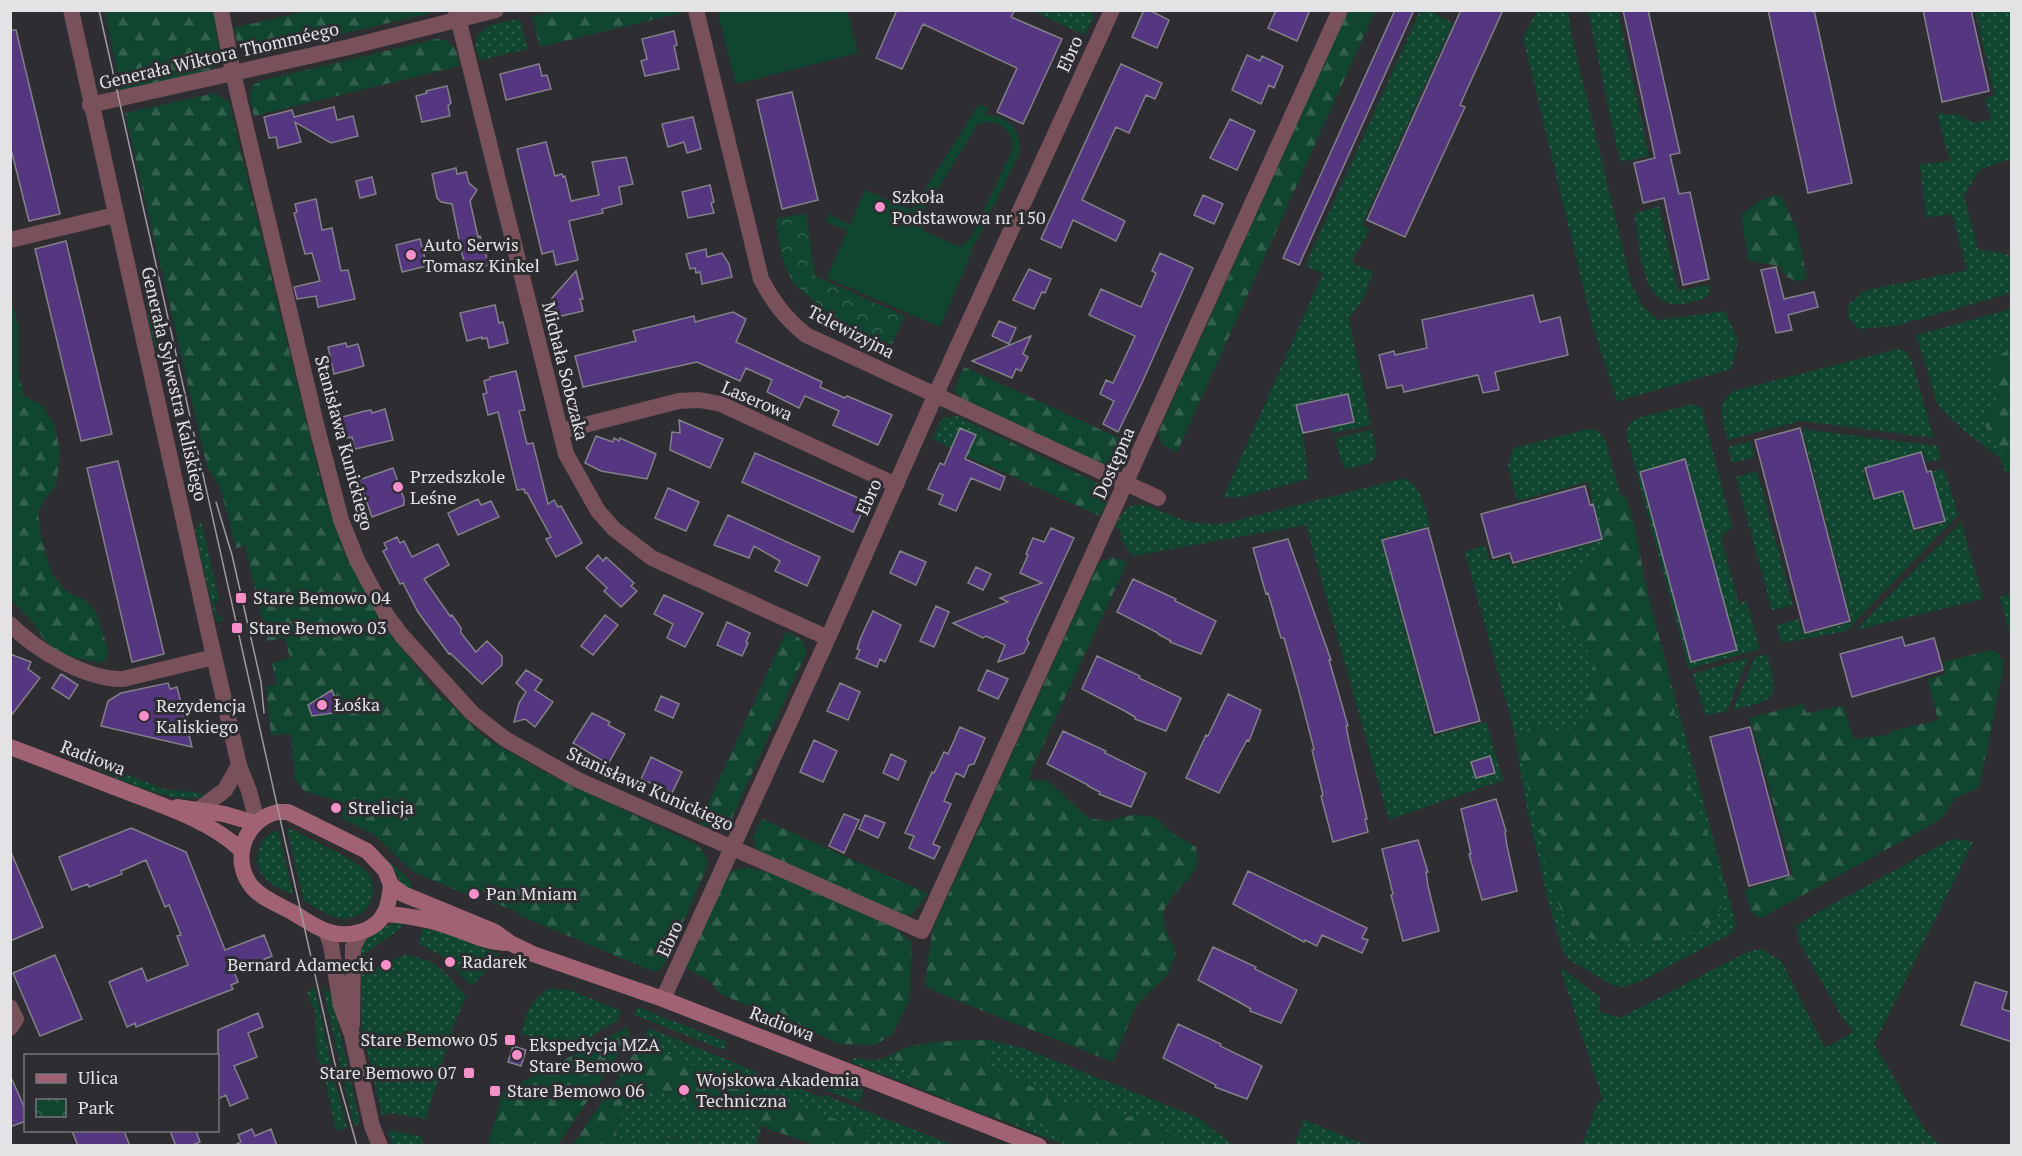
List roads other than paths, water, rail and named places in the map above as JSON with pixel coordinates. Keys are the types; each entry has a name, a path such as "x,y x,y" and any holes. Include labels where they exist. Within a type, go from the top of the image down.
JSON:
{"main road":[{"name":"Radiowa","path":"10,747 161,804 215,831 241,850"},
{"name":"Radiowa","path":"161,804 261,819"},
{"path":"288,812 367,851 385,870 392,885 385,914 377,923 361,932 338,934 326,931 254,889 245,872 241,850 246,836 261,819 288,812"},
{"name":"Radiowa","path":"392,885 403,894 495,932 510,943 533,954 663,999 1039,1146"},
{"name":"Radiowa","path":"385,914 445,925 492,943 510,943"}],"street":[{"name":"Generała Sylwestra Kaliskiego","path":"71,10 90,105 239,765 261,819"},
{"name":"Stanisława Kunickiego","path":"221,10 233,73 341,520 357,560 387,616 416,652 472,713 505,739 578,780 922,931"},
{"name":"Generała Wiktora Thomméego","path":"90,105 233,73 457,15 496,10"},
{"name":"Telewizyjna","path":"696,10 761,279 779,310 806,335 1158,498"},
{"name":"Ebro","path":"663,999 1112,10"},
{"name":"Dostępna","path":"922,931 1340,10"},
{"name":"Michała Sobczaka","path":"457,15 566,454 598,512 652,558 828,638"},
{"path":"10,240 115,215"},
{"name":"Laserowa","path":"561,431 679,401 699,400 721,404 896,485"},
{"path":"10,624 39,647 72,666 89,675 108,680 123,679 214,657"},
{"path":"198,810 225,790 239,765"},
{"path":"326,931 331,945 341,1006 352,1035 372,1126 380,1146"},
{"path":"352,1035 353,947 361,932"},
{"path":"10,1007 16,1019 10,1028"}],"tram line":[{"path":"99,10 339,1082 357,1146"},
{"path":"216,502 232,555 261,682 264,713"}],"place":[{"name":"Szkoła Podstawowa nr 150","path":"880,207"},
{"name":"Auto Serwis Tomasz Kinkel","path":"411,255"},
{"name":"Przedszkole Leśne","path":"398,487"},
{"name":"Stare Bemowo 04","path":"241,598"},
{"name":"Stare Bemowo 03","path":"237,628"},
{"name":"Łośka","path":"322,705"},
{"name":"Rezydencja Kaliskiego","path":"144,716"},
{"name":"Strelicja","path":"336,808"},
{"name":"Pan Mniam","path":"474,894"},
{"name":"Radarek","path":"450,962"},
{"name":"Bernard Adamecki","path":"386,965"},
{"name":"Stare Bemowo 05","path":"510,1040"},
{"name":"Ekspedycja MZA Stare Bemowo","path":"517,1055"},
{"name":"Stare Bemowo 07","path":"469,1073"},
{"name":"Wojskowa Akademia Techniczna","path":"684,1090"},
{"name":"Stare Bemowo 06","path":"495,1091"}]}
